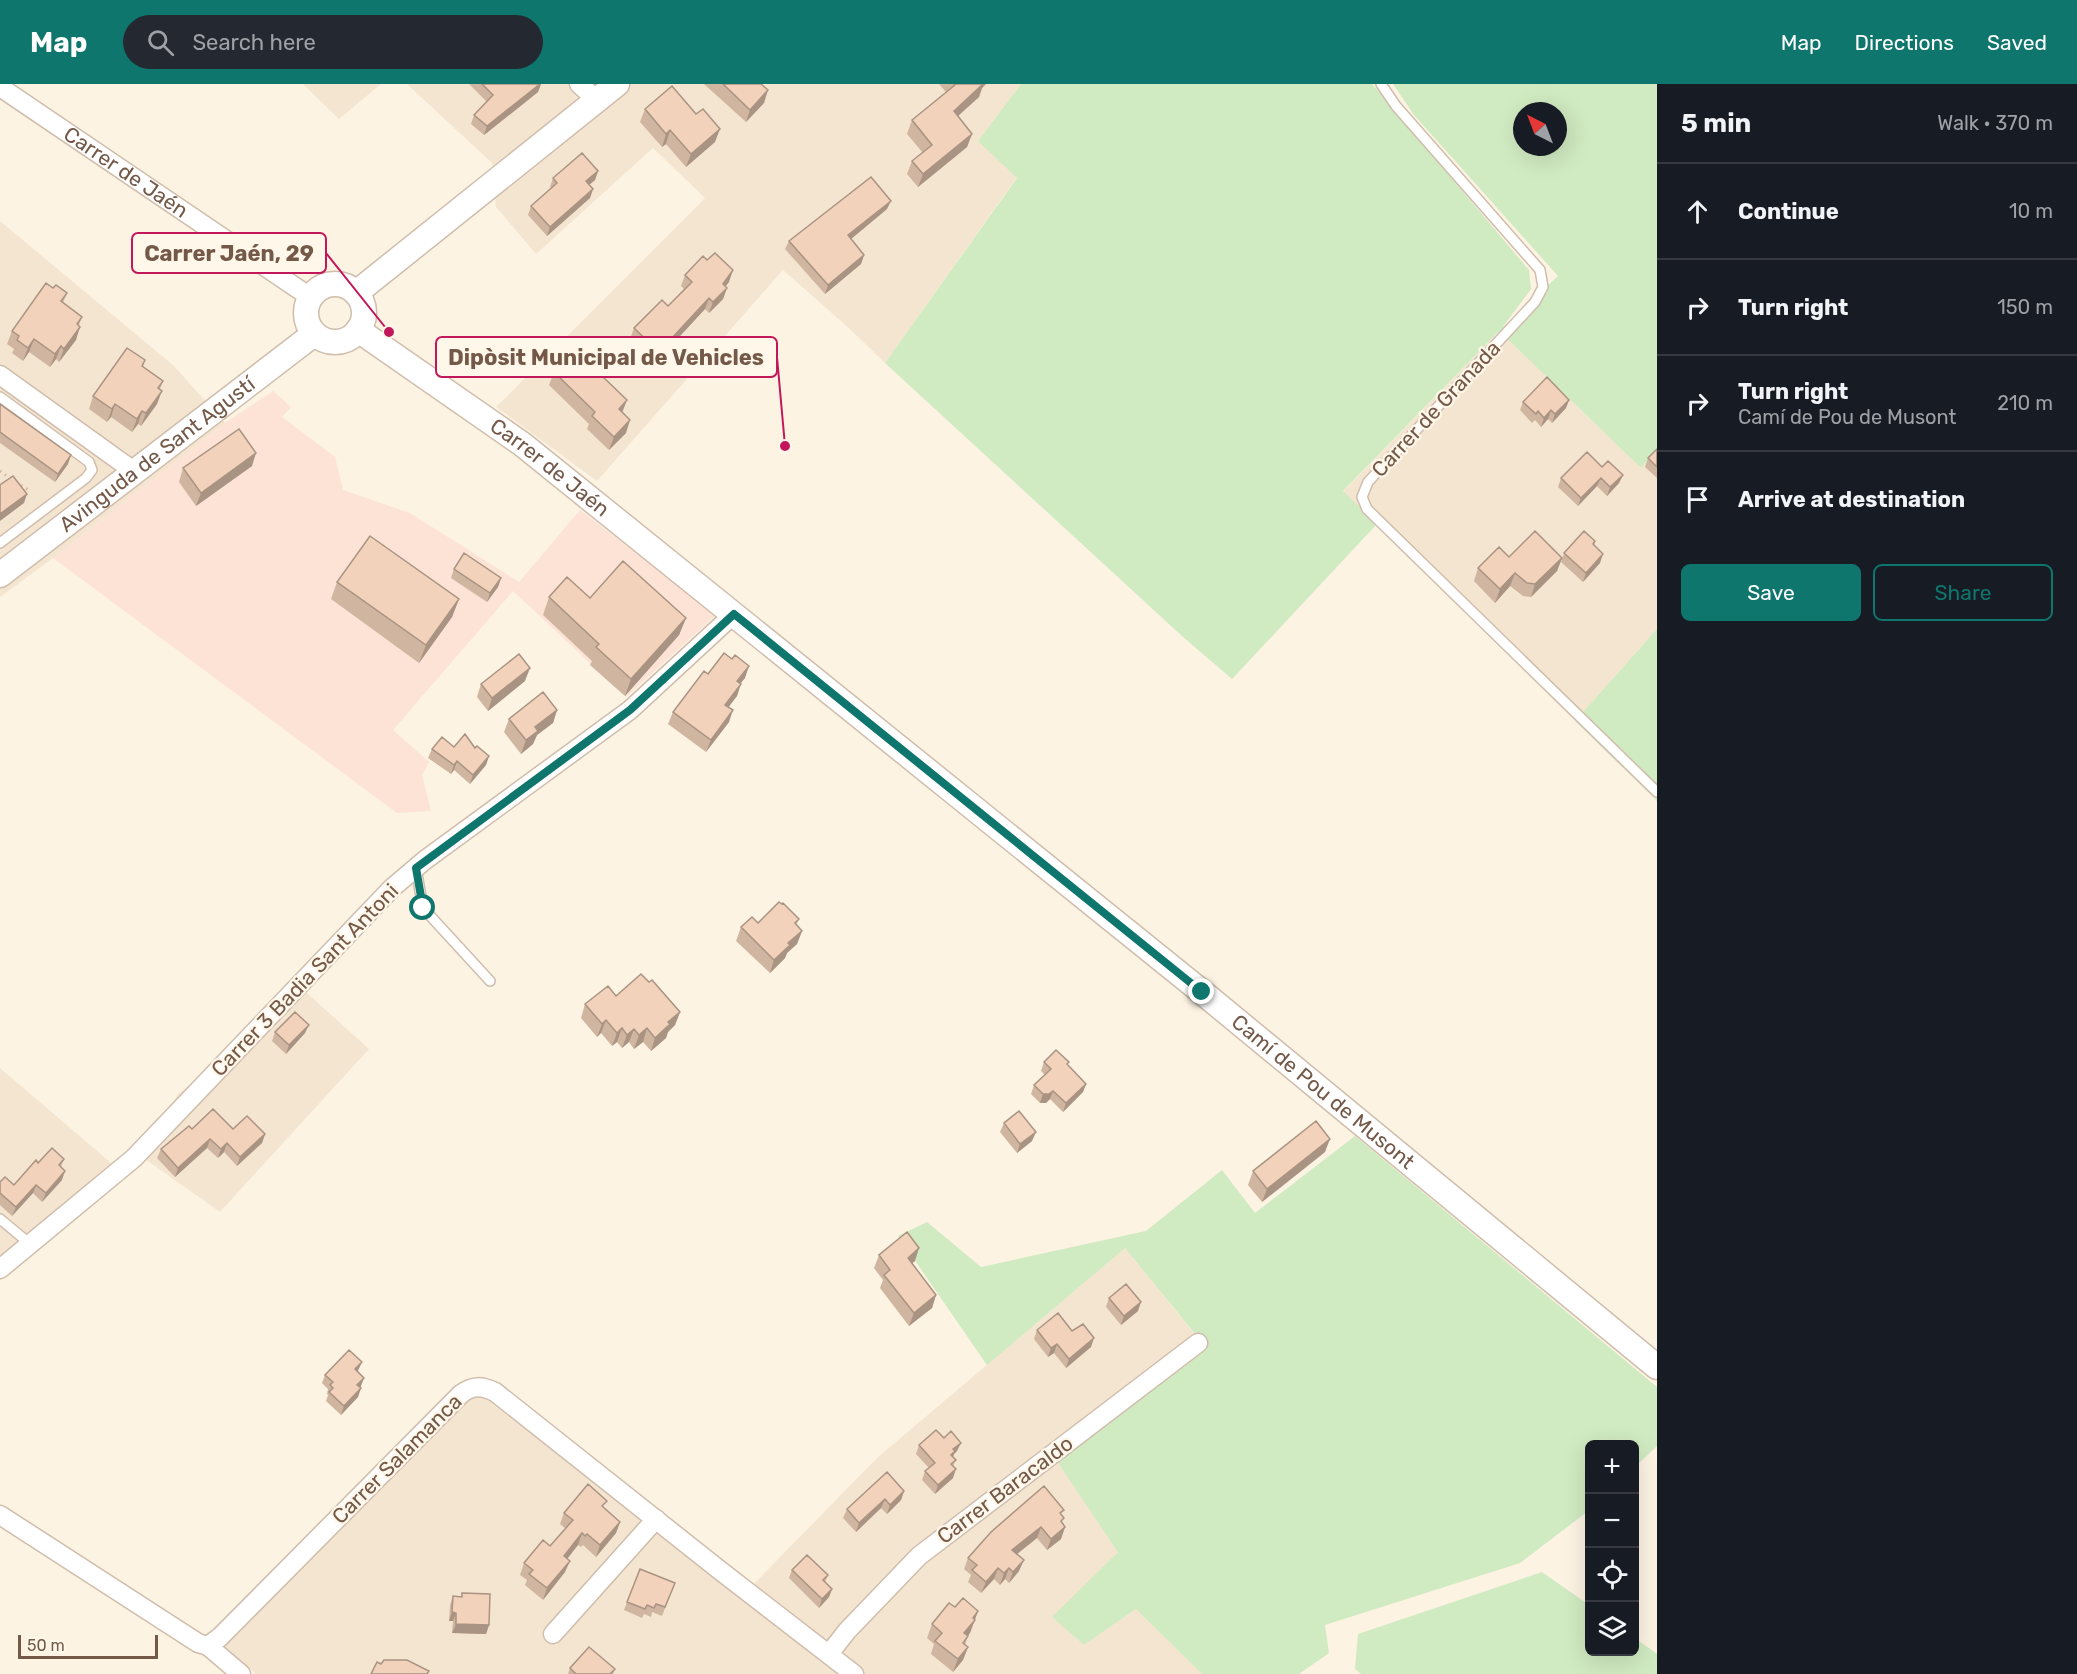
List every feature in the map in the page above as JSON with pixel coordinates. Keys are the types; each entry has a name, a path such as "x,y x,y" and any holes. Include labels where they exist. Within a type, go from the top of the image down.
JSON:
{"street":[{"path":"356,293 588,92 617,84"},
{"name":"Carrer de Jaén","path":"0,87 310,297"},
{"path":"339,284 356,293 362,302 364,311 362,325 358,330 345,341 336,343 326,342 314,334 309,327 305,313 310,297 316,291 329,285 339,284"},
{"name":"Carrer de Jaén","path":"358,330 522,444 726,604"},
{"name":"Avinguda de Sant Agustí","path":"0,575 314,334"},
{"path":"0,375 135,472"},
{"name":"Carrer 3 Badia Sant Antoni","path":"0,1269 134,1158 392,888 630,710 726,604"},
{"name":"Camí de Pou de Musont","path":"726,604 1657,1367"},
{"name":"Carrer Baracaldo","path":"829,1654 847,1631 919,1556 1198,1343"},
{"name":"Carrer Salamanca","path":"208,1646 220,1637 461,1394 470,1388 482,1387 495,1392 854,1674"},
{"path":"0,1515 198,1643 208,1646 241,1674"},
{"path":"553,1634 656,1519"}],"lane":[{"name":"Carrer de Granada","path":"1381,84 1396,106 1540,270 1543,287 1535,302 1368,482 1362,497 1367,509 1657,792"},
{"path":"0,397 89,462 92,470 86,478 0,543"},
{"path":"416,868 423,908 490,981"},
{"path":"0,1219 29,1243"}],"path":[{"path":"0,471 30,491"}],"shaded area":[{"path":"303,84 381,84 339,119"},
{"path":"407,84 1021,84 978,141 1017,177 885,363 783,270 597,481 496,407 705,198 653,148 536,254 496,207 492,163"},
{"path":"0,221 174,366 225,423 0,597"},
{"path":"1499,331 1641,468 1657,449 1657,629 1575,721 1343,492"},
{"path":"273,391 291,407 282,417 335,457 343,490 410,513 519,582 580,510 716,615 626,697 513,591 393,730 429,762 422,775 431,811 397,813 53,558 225,423"},
{"path":"296,983 369,1049 220,1212 145,1159 0,1281 0,1068 117,1168 162,1120 178,1094 213,1068 235,1038 272,1008"},
{"path":"1125,1248 1204,1346 1118,1552 1053,1617 1084,1645 1136,1609 1202,1674 256,1674 222,1644 464,1399 480,1394 740,1598 877,1458"}],"green space":[{"path":"1021,84 1372,84 1529,270 1531,289 1502,328 1558,276 1414,115 1393,84 1657,84 1657,449 1641,468 1499,331 1343,491 1377,524 1232,679 1182,636 885,363 1017,178 978,141"},
{"path":"1657,629 1657,801 1575,721"},
{"path":"1355,1136 1657,1387 1657,1446 1639,1463 1639,1440 1585,1440 1585,1514 1520,1563 1325,1625 1329,1653 1299,1674 1202,1674 1136,1609 1084,1645 1052,1617 1118,1552 1055,1458 1204,1345 1125,1248 987,1365 898,1236 927,1222 981,1267 1146,1231 1222,1170 1255,1213"},
{"path":"1542,1572 1585,1602 1585,1656 1639,1656 1639,1641 1657,1654 1657,1674 1361,1674 1355,1669 1358,1634"}],"building":[{"path":"482,84 540,84 487,126 474,115 493,95"},
{"path":"723,84 761,84 768,90 750,110"},
{"path":"954,84 983,84 954,111 972,134 923,174 912,161 932,145 912,120"},
{"path":"672,86 696,114 703,109 720,129 691,154 670,130 666,134 645,109"},
{"path":"582,153 598,171 586,181 593,189 550,227 531,206 557,183 553,178"},
{"path":"871,177 891,201 848,235 864,255 828,285 789,241"},
{"path":"715,253 733,270 723,284 727,288 713,302 709,298 659,352 634,328 662,300 668,306 692,282 685,275 703,256 707,260"},
{"path":"46,283 53,288 56,285 67,293 61,301 82,317 77,324 80,327 64,349 61,346 55,354 34,339 28,348 17,340 19,336 12,331"},
{"path":"127,348 145,360 142,366 163,381 158,388 162,391 146,413 142,411 137,419 115,404 112,409 93,396"},
{"path":"575,350 627,400 619,409 630,420 614,437 592,416 595,412 554,372"},
{"path":"1547,377 1569,400 1555,414 1551,410 1544,418 1538,411 1536,414 1523,402"},
{"path":"0,404 71,455 58,474 0,432"},
{"path":"239,429 256,453 201,493 183,468"},
{"path":"1657,449 1657,467 1648,458"},
{"path":"1587,452 1602,467 1608,461 1623,475 1610,487 1601,478 1581,498 1561,478"},
{"path":"13,476 27,494 0,514 0,485"},
{"path":"1535,531 1562,558 1535,584 1527,583 1515,573 1500,589 1478,568 1499,547 1509,557"},
{"path":"1584,531 1595,541 1593,544 1603,554 1586,573 1564,553"},
{"path":"370,536 459,599 426,645 337,582"},
{"path":"464,553 501,578 490,593 454,569"},
{"path":"623,561 686,618 631,679 596,647 599,644 549,597 567,577 590,598"},
{"path":"724,653 732,659 735,655 749,666 737,681 741,684 725,705 733,710 711,740 673,712 704,671 708,674"},
{"path":"519,654 530,668 492,698 481,684"},
{"path":"543,692 557,710 535,727 538,731 526,740 509,719"},
{"path":"465,734 475,748 477,746 489,756 473,775 457,761 454,765 432,749 442,737 454,747"},
{"path":"779,902 783,903 799,919 795,923 802,931 774,960 741,927 752,917 758,923"},
{"path":"641,974 649,982 652,980 680,1012 655,1038 647,1028 639,1035 634,1029 627,1035 622,1028 617,1033 606,1020 602,1024 585,1004 608,986 616,996"},
{"path":"295,1012 309,1025 289,1045 275,1032"},
{"path":"1056,1050 1069,1062 1067,1064 1086,1084 1066,1103 1053,1091 1043,1094 1034,1085 1051,1069 1044,1062"},
{"path":"213,1109 233,1129 247,1116 265,1134 240,1157 227,1143 221,1149 210,1139 178,1168 161,1149 189,1126 192,1129"},
{"path":"1019,1111 1036,1132 1020,1144 1004,1123"},
{"path":"1316,1121 1330,1139 1267,1189 1253,1171"},
{"path":"52,1148 64,1159 59,1165 65,1171 46,1193 36,1185 16,1207 0,1193 0,1182 5,1177 14,1185 36,1160 38,1163"},
{"path":"907,1232 919,1248 908,1258 936,1295 914,1313 884,1275 890,1270 879,1255"},
{"path":"1126,1284 1141,1302 1124,1316 1109,1298"},
{"path":"1058,1313 1072,1331 1083,1324 1094,1338 1069,1359 1057,1344 1051,1348 1037,1330"},
{"path":"349,1350 362,1362 355,1369 364,1378 357,1385 361,1388 344,1406 329,1392 333,1388 330,1385 333,1382 325,1375"},
{"path":"936,1430 944,1438 951,1431 961,1443 953,1449 955,1451 951,1455 956,1460 951,1464 956,1469 938,1485 925,1471 935,1463 919,1445"},
{"path":"887,1472 904,1491 890,1505 885,1499 859,1523 847,1509"},
{"path":"588,1484 607,1501 602,1506 620,1522 600,1545 587,1534 585,1536 582,1533 564,1556 570,1561 547,1588 529,1574 533,1570 524,1563 543,1540 550,1546 573,1520 564,1513"},
{"path":"1044,1486 1064,1510 1060,1513 1064,1518 1061,1521 1065,1527 1051,1539 1041,1527 1012,1550 1024,1560 1013,1572 1009,1568 1004,1573 998,1568 986,1582 972,1570 977,1565 968,1558 991,1532"},
{"path":"807,1555 828,1575 823,1580 832,1589 822,1599 792,1570"},
{"path":"640,1569 675,1583 665,1607 656,1604 654,1608 647,1605 645,1609 627,1602"},
{"path":"462,1593 490,1594 489,1625 456,1624 456,1613 452,1612 453,1596 462,1597"},
{"path":"963,1598 978,1611 973,1618 975,1620 964,1633 968,1636 963,1643 968,1647 958,1659 935,1641 942,1633 932,1624 949,1603 955,1607"},
{"path":"589,1647 615,1669 610,1674 576,1674 570,1668"},
{"path":"384,1660 407,1660 429,1671 427,1674 371,1674 377,1662 381,1664"}],"place":[{"name":"Carrer Jaén, 29","path":"389,332"},
{"name":"Dipòsit Municipal de Vehicles","path":"785,446"}],"route":[{"path":"423,908 416,868 630,710 734,614 1202,992"}]}
